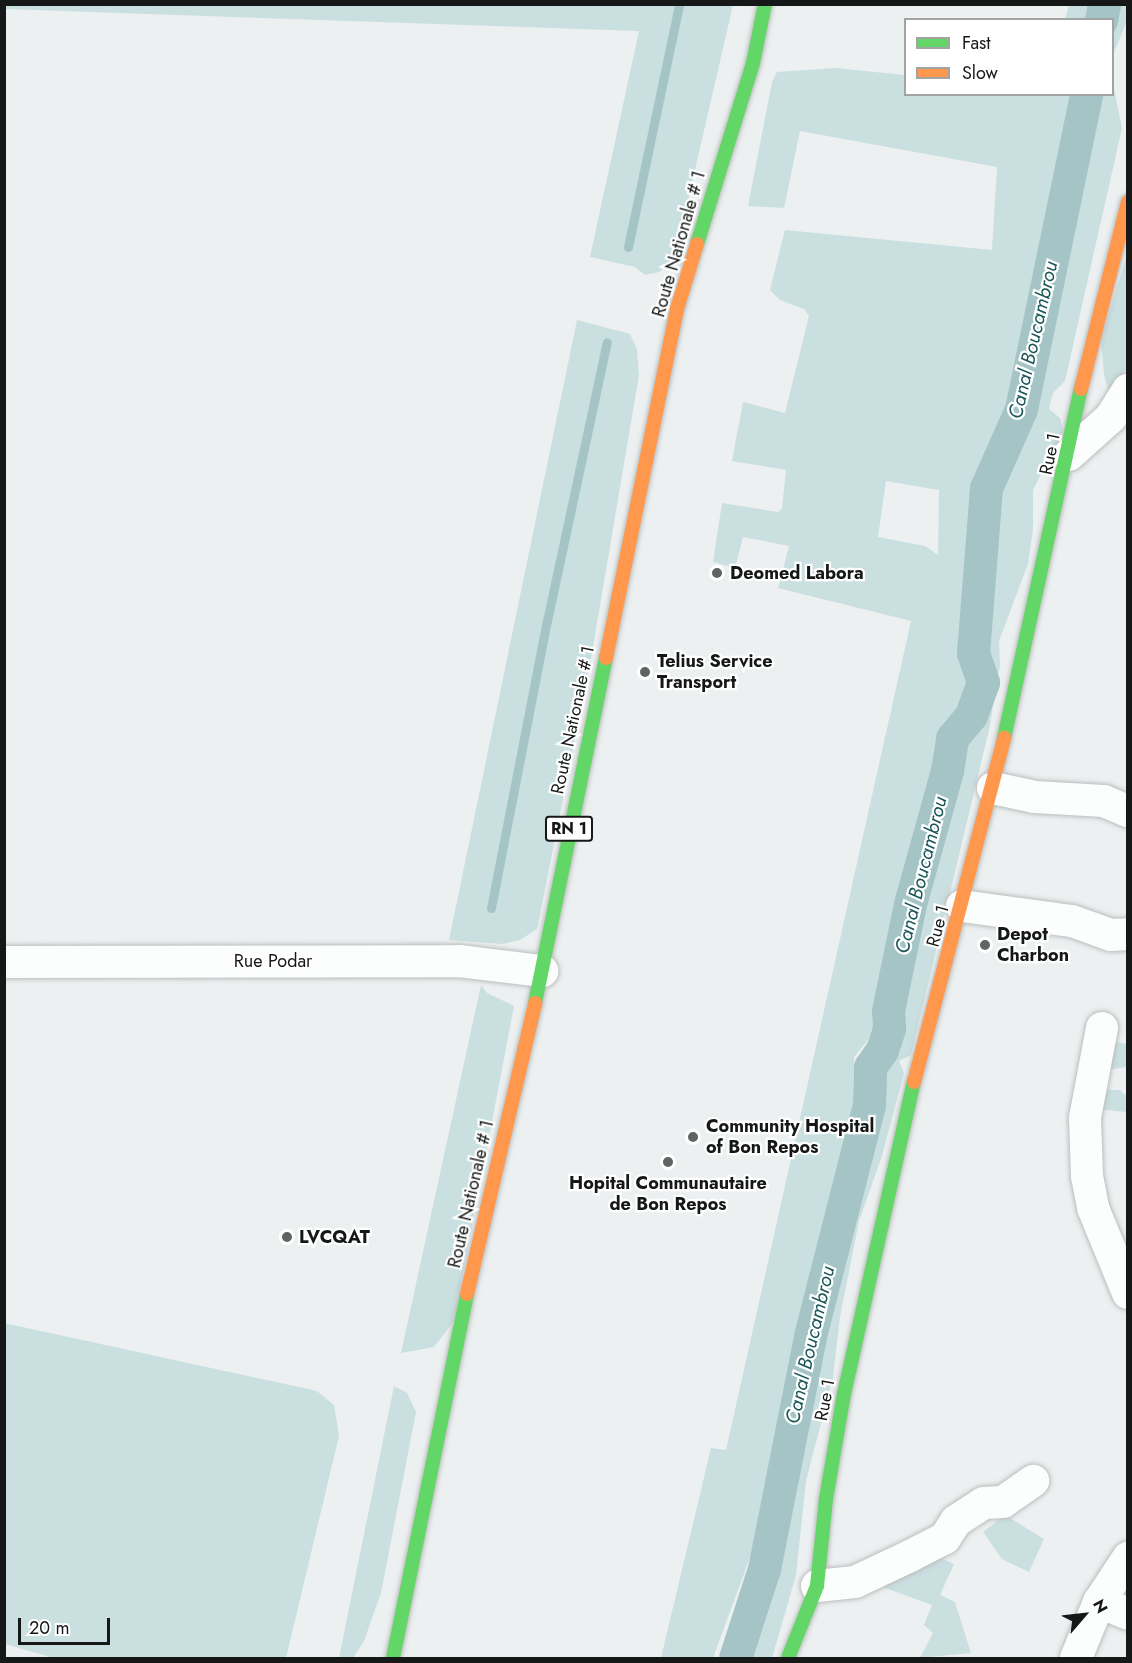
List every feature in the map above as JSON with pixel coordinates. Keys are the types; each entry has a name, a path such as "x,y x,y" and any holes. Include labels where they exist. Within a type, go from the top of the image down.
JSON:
{"main road":[{"name":"Route Nationale # 1","path":"393,1659 446,1384 542,971 677,309 753,63 765,4"},
{"name":"Rue 1","path":"788,1659 817,1586 826,1499 844,1394 891,1199 897,1147 993,788 1069,455 1093,333 1128,202"}],"street":[{"path":"1069,455 1111,417 1128,390"},
{"path":"993,788 1035,797 1104,801 1128,811"},
{"path":"962,906 1072,921 1111,935 1128,934"},
{"name":"Rue Podar","path":"4,962 459,961 542,971"},
{"path":"1102,1028 1085,1118 1087,1176 1093,1208 1128,1293"},
{"path":"817,1586 855,1582 910,1556 945,1538 956,1521 984,1503 1004,1502 1033,1481"},
{"path":"1077,1659 1099,1602 1128,1558"},
{"path":"1099,1602 1128,1614"}],"shaded area":[{"path":"4,5 733,5 682,226 671,262 659,272 645,275 635,267 590,257 639,31 5,9"},
{"path":"1069,5 1100,5 1097,18 1065,18"},
{"path":"1114,5 1127,5 1128,19 1114,52 1114,18"},
{"path":"835,68 904,75 904,96 1082,96 1017,407 982,490 966,665 970,684 965,704 950,725 937,763 925,830 891,955 887,987 868,1040 854,1057 858,1116 765,1485 752,1552 713,1658 661,1658 711,1448 726,1450 911,621 778,588 789,546 743,537 735,568 713,562 722,503 778,512 782,508 786,470 732,461 743,402 785,413 809,316 804,309 780,300 770,290 785,230 992,250 997,167 800,131 784,208 748,206 772,82 777,72","holes":["886,481 939,490 938,555 925,546 878,537"]},
{"path":"1114,89 1122,128 1065,381 1053,393 1049,409 1060,418 1063,432 1033,490 1033,530 1028,564 999,641 1000,665 989,730 911,1055 899,1061 904,1073 882,1156 859,1221 840,1317 833,1377 806,1481 796,1575 772,1658 742,1658 757,1615 814,1376 816,1336 860,1170 877,1090 876,1068 896,1025 900,984 930,861 947,820 962,732 974,720 986,695 985,670 979,654 991,492 1027,412 1093,96 1114,96"},
{"path":"1127,255 1127,367 1113,394 1109,393 1104,375 1101,340"},
{"path":"577,320 630,334 637,349 639,375 592,653 537,929 520,940 503,944 449,940"},
{"path":"481,985 487,993 514,1006 454,1321 434,1347 401,1353"},
{"path":"1100,1039 1127,1044 1127,1067 1100,1071"},
{"path":"1099,1090 1120,1090 1127,1097 1127,1112 1094,1109"},
{"path":"4,1323 317,1391 334,1405 339,1436 286,1658 54,1658 5,1644"},
{"path":"394,1386 407,1393 416,1412 381,1593 364,1641 353,1658 339,1658"},
{"path":"1005,1515 1044,1539 1029,1572 1002,1559 983,1532"},
{"path":"938,1557 954,1564 940,1595 955,1602 971,1653 920,1658 933,1633 924,1625 932,1605 877,1585"}],"waterway":[{"path":"628,247 679,4"},
{"name":"Canal Boucambrou","path":"1101,18 1104,4"},
{"name":"Canal Boucambrou","path":"735,1658 764,1569 810,1336 869,1105 870,1067 882,1050 889,1028 888,1011 910,904 947,771 952,738 971,715 983,682 973,653 986,488 1021,409 1086,96"},
{"path":"491,908 547,621 607,342"}],"traffic: fast":[{"path":"697,244 753,63 765,4"},
{"path":"1004,738 1081,389"},
{"path":"535,1003 606,658"},
{"path":"788,1658 817,1586 826,1499 844,1394 914,1082"},
{"path":"393,1658 467,1294"}],"traffic: slow":[{"path":"1081,389 1128,202"},
{"path":"606,658 677,309 697,244"},
{"path":"914,1082 1004,738"},
{"path":"467,1294 535,1003"}],"place":[{"name":"Deomed Labora","path":"717,573"},
{"name":"Telius Service Transport","path":"645,672"},
{"name":"Depot Charbon","path":"985,945"},
{"name":"Community Hospital of Bon Repos","path":"693,1137"},
{"name":"Hopital Communautaire de Bon Repos","path":"668,1162"},
{"name":"LVCQAT","path":"287,1237"}]}
